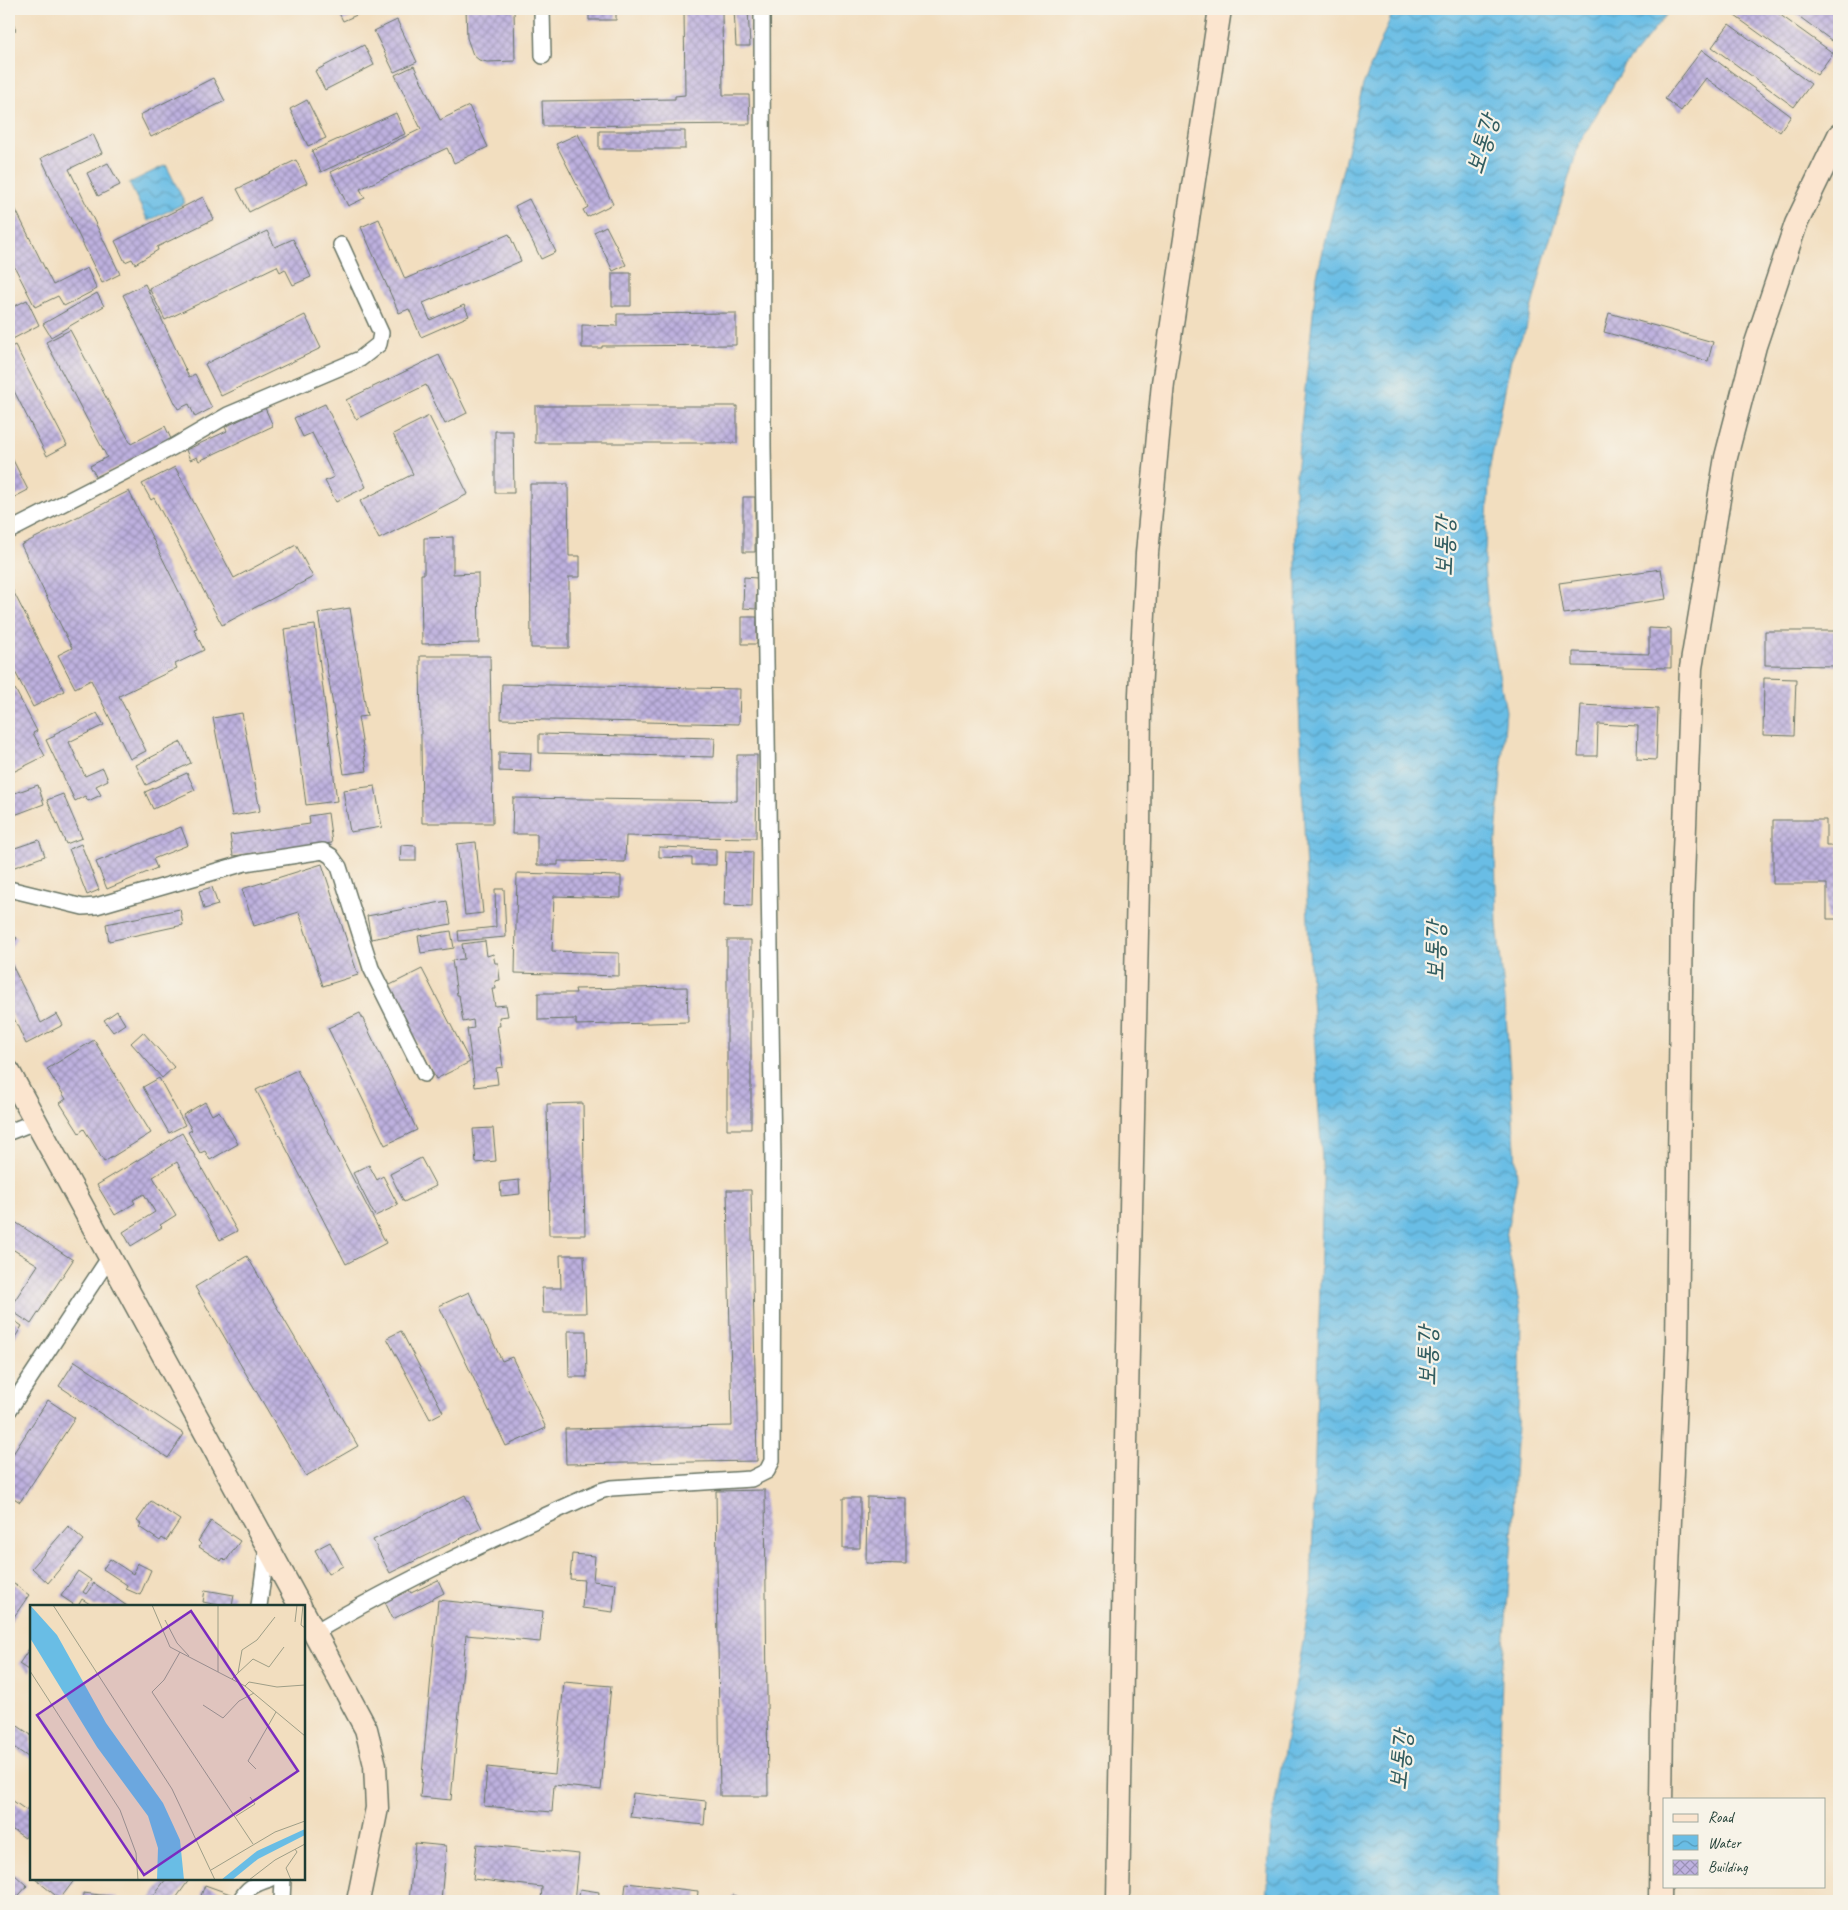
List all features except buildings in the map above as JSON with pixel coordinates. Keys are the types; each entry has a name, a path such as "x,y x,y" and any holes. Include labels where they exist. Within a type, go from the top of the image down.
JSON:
{"street":[{"path":"542,9 543,56"},
{"path":"315,1632 350,1611 479,1546 600,1491 611,1488 752,1479 767,1471 772,1461 773,1162 763,446 762,9"},
{"path":"1118,1901 1139,849 1140,694 1147,553 1163,382 1220,9"},
{"path":"1660,1901 1662,1715 1677,1348 1682,905 1691,668 1726,457 1755,346 1796,224 1839,135"},
{"path":"9,531 172,447 228,415 360,359 379,344 381,333 341,245"},
{"path":"9,889 83,907 96,906 245,864 323,851 331,856 340,867 371,968 424,1074"},
{"path":"9,1072 299,1605"},
{"path":"9,1132 37,1121"},
{"path":"9,1410 109,1258"},
{"path":"259,1605 267,1547"},
{"path":"305,1614 366,1729 375,1765 377,1808 358,1901"},
{"path":"240,1901 243,1894 254,1884 267,1880"},
{"path":"282,1901 283,1880"}],"water":[{"name":"보통강","path":"1394,9 1671,9 1624,67 1579,144 1546,252 1526,329 1511,359 1490,466 1484,567 1490,627 1506,711 1495,851 1497,924 1505,1000 1517,1178 1506,1237 1521,1313 1513,1525 1502,1675 1496,1901 1266,1901 1271,1825 1311,1596 1323,1179 1309,948 1297,655 1295,483 1317,276 1363,85"},
{"path":"166,165 185,203 148,221 129,183"}]}
